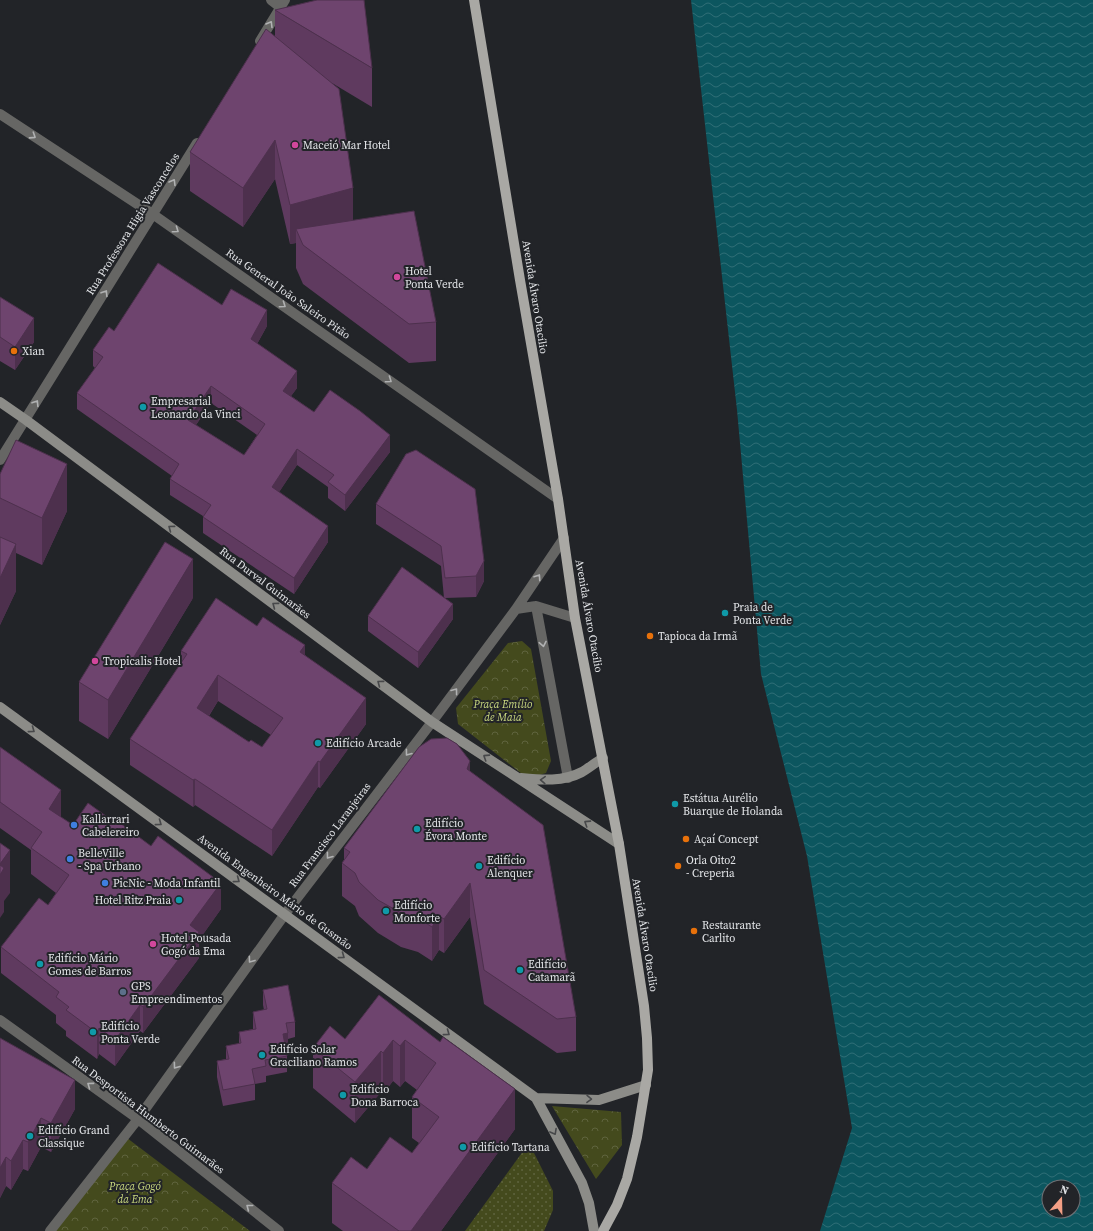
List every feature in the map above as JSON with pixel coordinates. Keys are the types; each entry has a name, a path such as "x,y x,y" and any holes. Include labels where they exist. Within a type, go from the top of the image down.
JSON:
{"main road":[{"name":"Avenida Álvaro Otacílio","path":"474,0 558,499 575,618 619,844 645,1013 648,1070 634,1152 627,1179 617,1205 603,1231"}],"street":[{"path":"256,47 283,3 271,0"},
{"name":"Rua General João Saleiro Pitão","path":"0,114 154,215 558,499"},
{"name":"Rua Professora Higia Vasconcelos","path":"0,460 154,215 203,134"},
{"name":"Rua Durval Guimarães","path":"0,402 432,722 619,844"},
{"name":"Rua Francisco Laranjeiras","path":"50,1231 138,1119 284,914 432,722 516,609 564,538"},
{"path":"516,609 536,606 575,618"},
{"path":"536,606 568,778"},
{"name":"Avenida Engenheiro Mário de Gusmão","path":"0,707 536,1098 582,1183 589,1203 594,1231"},
{"name":"Rua Durval Guimarães","path":"519,778 550,780 568,778 582,772 603,758"},
{"name":"Rua Desportista Humberto Guimarães","path":"0,1020 138,1119 279,1231"},
{"path":"536,1098 599,1100 646,1085"}],"green space":[{"name":"Praça Emílio de Maia","path":"522,641 531,649 551,761 546,773 533,777 522,774 458,724 456,708 508,643"},
{"path":"552,1106 621,1112 622,1145 596,1179"},
{"name":"Praça Gogó da Ema","path":"127,1138 250,1231 55,1231"},
{"path":"529,1143 553,1191 553,1210 544,1231 465,1231"}],"water":[{"path":"691,0 1093,0 1093,1231 820,1231 852,1128 807,856 761,674 737,410"}],"building":[{"path":"317,0 364,0 372,68 275,10"},
{"path":"266,29 339,89 353,188 290,205 275,140 243,188 190,152"},
{"path":"414,211 436,322 409,324 303,245 296,229"},
{"path":"158,263 222,305 231,289 267,310 251,339 297,371 283,391 314,412 330,390 390,435 345,495 328,482 334,475 297,449 272,487 328,526 294,578 203,517 211,505 170,479 179,464 77,393 103,357 93,350 109,327 114,331","holes":["211,386 265,424 244,455 188,420"]},
{"path":"0,297 34,318 15,347 0,337"},
{"path":"16,440 67,464 42,518 0,498 0,474"},
{"path":"416,450 475,489 484,561 476,576 445,578 441,546 376,504 406,454"},
{"path":"0,537 16,544 0,578"},
{"path":"165,542 193,559 108,700 79,682"},
{"path":"402,567 453,604 418,652 368,616"},
{"path":"216,598 257,626 263,617 305,645 300,652 366,698 320,762 318,761 272,830 195,779 193,780 130,739 187,654 181,651","holes":["218,675 283,718 262,747 251,740 249,742 197,708"]},
{"path":"447,738 457,744 470,761 467,769 543,825 576,1017 557,1019 484,970 470,883 444,919 439,916 432,927 418,918 401,913 378,900 359,882 355,873 342,863 350,852 344,848 419,747 431,739"},
{"path":"0,747 61,790 49,809 73,825 88,803 110,819 112,817 151,846 158,836 221,883 190,925 199,932 143,1007 140,1005 115,1040 99,1028 97,1033 66,1010 69,1007 56,997 59,992 1,947 39,898 48,905 69,875 31,848 42,832 0,802"},
{"path":"0,843 10,850 0,864"},
{"path":"0,865 4,868 0,875"},
{"name":"Edifício Solar Graciliano Ramos","path":"288,985 295,1022 286,1023 288,1033 283,1034 287,1056 265,1060 266,1066 252,1069 255,1084 223,1090 217,1061 229,1059 226,1046 241,1043 239,1032 256,1029 253,1012 267,1009 263,990"},
{"path":"379,995 440,1042 443,1037 515,1089 411,1231 399,1231 332,1183 351,1157 367,1169 390,1137 412,1153 439,1117 412,1097 436,1063 405,1040 400,1046 393,1040 383,1053 381,1051 355,1082 313,1048 330,1026 345,1039"},
{"name":"Edifício Grand Classique","path":"0,1038 75,1080 51,1123 41,1118 28,1142 23,1140 11,1161 6,1157 0,1168"}],"place":[{"name":"Maceió Mar Hotel","path":"295,145"},
{"name":"Hotel Ponta Verde","path":"397,277"},
{"name":"Xian","path":"14,351"},
{"name":"Empresarial Leonardo da Vinci","path":"143,407"},
{"name":"Praia de Ponta Verde","path":"725,613"},
{"name":"Tapioca da Irmã","path":"650,636"},
{"name":"Tropicalis Hotel","path":"95,661"},
{"name":"Edifício Arcade","path":"318,743"},
{"name":"Estátua Aurélio Buarque de Holanda","path":"675,804"},
{"name":"Kallarrari Cabelereiro","path":"74,825"},
{"name":"Edifício Évora Monte","path":"417,829"},
{"name":"Açaí Concept","path":"686,839"},
{"name":"BelleVille - Spa Urbano","path":"70,859"},
{"name":"Edifício Alenquer","path":"479,866"},
{"name":"Orla Oito2 - Creperia","path":"678,866"},
{"name":"PicNic - Moda Infantil","path":"105,883"},
{"name":"Hotel Ritz Praia","path":"179,900"},
{"name":"Edifício Monforte","path":"386,911"},
{"name":"Restaurante Carlito","path":"694,931"},
{"name":"Hotel Pousada Gogó da Ema","path":"153,944"},
{"name":"Edifício Mário Gomes de Barros","path":"40,964"},
{"name":"Edifício Catamarã","path":"520,970"},
{"name":"GPS Empreendimentos","path":"123,992"},
{"name":"Edifício Ponta Verde","path":"93,1032"},
{"name":"Edifício Solar Graciliano Ramos","path":"262,1055"},
{"name":"Edifício Dona Barroca","path":"343,1095"},
{"name":"Edifício Grand Classique","path":"30,1136"},
{"name":"Edifício Tartana","path":"463,1147"}]}
